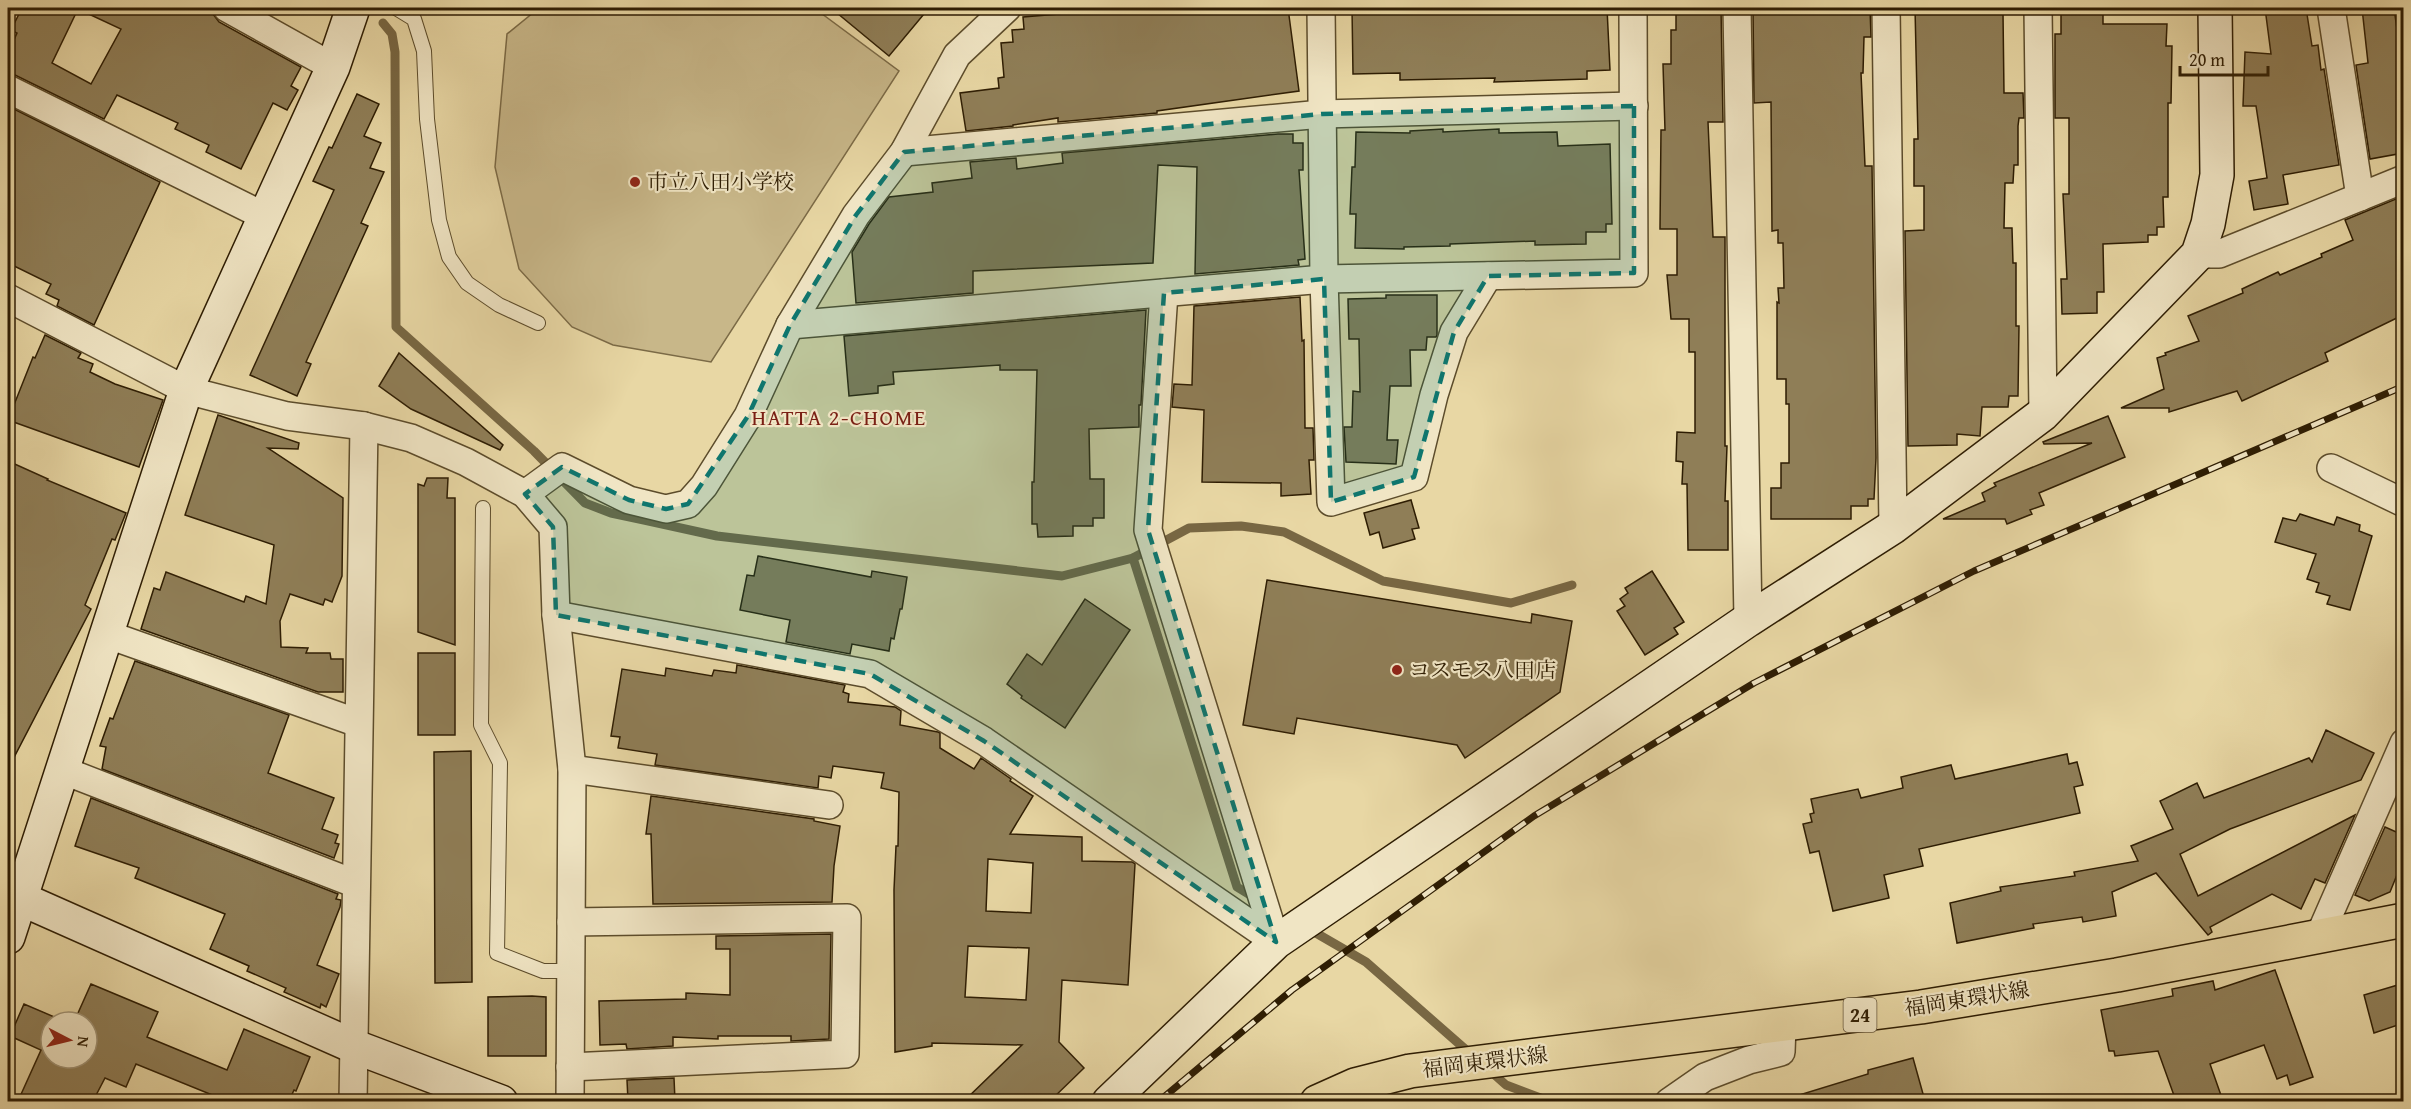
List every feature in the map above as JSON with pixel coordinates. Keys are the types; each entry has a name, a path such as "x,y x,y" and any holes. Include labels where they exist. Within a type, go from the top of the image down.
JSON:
{"main road":[{"name":"福岡東環状線","path":"1317,1101 1354,1095 1410,1071 1921,1007 2056,985 2403,920"}],"street":[{"path":"228,8 333,67"},
{"path":"8,937 14,896 62,770 186,390 333,67 353,8"},
{"path":"543,481 562,467 628,500 666,509 688,504 704,486 748,416 790,325 856,215 904,152 957,55 1007,8"},
{"path":"1320,8 1324,279 1331,502 1414,477 1434,395 1454,332 1488,276"},
{"path":"790,325 1324,279 1634,273 1633,8"},
{"path":"1737,8 1748,620"},
{"path":"1886,8 1893,526"},
{"path":"2038,8 2043,414"},
{"path":"1109,1101 1276,942 1748,620 1893,526 2043,414 2198,254 2208,224 2217,175 2216,8"},
{"path":"2331,8 2360,197"},
{"path":"8,89 266,217"},
{"path":"904,152 1322,114 1634,106"},
{"path":"2198,254 2219,254 2403,179"},
{"path":"1164,293 1148,530 1276,942"},
{"path":"8,298 186,390 287,416 364,426 411,438 466,462 543,481"},
{"path":"353,1101 364,426"},
{"path":"2331,468 2403,503"},
{"path":"543,481 553,527 556,615 572,769 570,1101"},
{"path":"556,615 870,674 984,741 1276,942"},
{"path":"106,634 358,723"},
{"path":"2319,937 2401,756"},
{"path":"572,769 829,805"},
{"path":"62,770 356,885"},
{"path":"14,896 353,1046 501,1101"},
{"path":"570,1067 845,1054 847,918 571,922"},
{"path":"1669,1101 1705,1077 1749,1060 1781,1052 1782,1026"}],"lane":[{"path":"396,8 414,19 424,51 427,119 439,220 450,257 467,283 499,305 538,323"},
{"path":"483,508 481,725 500,763 496,953 543,971 571,971"}],"highlighted area":[{"path":"1634,106 1634,273 1488,276 1454,332 1414,477 1331,502 1324,279 1164,293 1148,530 1276,942 984,741 870,674 556,615 553,527 525,494 562,467 629,500 666,509 688,504 748,416 790,325 856,215 904,152 1322,114"}],"shaded area":[{"path":"539,8 814,8 899,71 711,362 613,345 572,327 519,269 495,167 507,34"}],"building":[{"path":"22,8 199,8 213,14 219,22 301,67 291,86 298,90 287,110 273,103 241,169 206,152 209,145 175,129 178,123 117,95 104,119 8,73 8,53 17,33 11,30","holes":["78,9 121,29 91,84 52,63"]},
{"path":"831,8 929,8 889,56"},
{"path":"1094,8 1288,8 1299,91 1157,111 1157,113 1058,122 1058,118 966,131 960,93 999,88 998,78 1004,77 1001,43 1013,42 1012,30 1024,29 1023,17 1095,11"},
{"path":"1352,8 1607,8 1610,70 1587,71 1587,79 1494,82 1495,78 1400,80 1400,73 1353,74"},
{"path":"1676,8 1721,8 1723,122 1708,122 1713,237 1725,237 1725,446 1727,446 1725,501 1728,501 1728,550 1688,550 1687,484 1682,484 1683,462 1676,461 1677,432 1695,433 1695,352 1689,352 1689,319 1671,319 1667,275 1677,275 1677,229 1660,229 1661,130 1665,130 1663,64 1671,64 1671,30 1676,30"},
{"path":"1753,8 1870,8 1871,37 1864,37 1863,73 1861,73 1865,166 1872,166 1876,458 1874,499 1868,499 1868,506 1851,506 1851,519 1771,519 1771,488 1781,488 1781,463 1789,463 1789,404 1786,404 1786,379 1777,379 1777,302 1779,303 1778,288 1784,288 1783,243 1778,243 1778,230 1772,231 1771,102 1754,103"},
{"path":"1915,8 1953,8 1954,13 2003,13 2004,93 2023,93 2024,118 2019,118 2018,165 2014,165 2013,183 2005,183 2004,228 2012,228 2013,263 2016,263 2016,326 2019,326 2018,396 2009,396 2008,407 1982,407 1980,436 1957,434 1957,445 1908,446 1905,231 1924,230 1924,186 1914,186 1914,139 1918,139"},
{"path":"2061,8 2103,8 2103,24 2167,24 2166,46 2172,46 2171,103 2168,103 2168,197 2163,197 2164,227 2157,227 2157,235 2148,235 2148,242 2103,244 2104,292 2097,292 2097,313 2062,314 2061,279 2067,279 2063,194 2069,194 2069,118 2055,118 2055,34 2061,34"},
{"path":"2265,8 2306,8 2312,46 2318,45 2321,70 2324,69 2339,165 2283,175 2288,204 2254,210 2249,181 2267,178 2256,106 2243,106 2245,52 2271,54"},
{"path":"2362,8 2394,8 2403,73 2403,153 2370,159 2356,65 2368,63"},
{"path":"357,94 379,104 364,136 381,143 370,168 384,172 361,223 368,226 306,362 311,364 297,396 250,375 334,190 313,181 329,147 332,148"},
{"path":"8,106 160,182 94,325 57,306 59,300 46,294 51,284 8,263"},
{"path":"1443,129 1443,132 1499,129 1499,133 1557,132 1558,146 1610,144 1612,224 1606,224 1606,232 1586,232 1586,244 1535,245 1535,241 1450,244 1450,246 1404,247 1404,249 1355,248 1356,214 1350,214 1356,132 1410,133 1410,131"},
{"path":"1293,134 1293,143 1303,143 1303,170 1299,170 1305,259 1298,260 1299,265 1195,274 1197,167 1158,165 1153,263 973,271 973,293 856,303 852,252 889,197 933,192 932,183 972,178 970,162 1016,158 1017,169 1063,163 1062,153"},
{"path":"2403,196 2403,315 2325,353 2328,361 2242,401 2237,391 2169,412 2169,408 2121,408 2164,389 2157,358 2199,341 2188,316 2243,293 2242,289 2278,272 2280,275 2322,257 2321,254 2353,240 2345,220"},
{"path":"1386,295 1437,295 1437,335 1427,337 1426,350 1410,350 1411,386 1390,386 1387,440 1398,440 1396,464 1346,462 1344,427 1352,427 1353,391 1360,392 1359,339 1349,339 1348,299 1386,298"},
{"path":"1300,297 1302,341 1304,340 1305,428 1313,428 1314,460 1309,460 1311,494 1281,496 1281,483 1202,482 1204,410 1172,407 1174,384 1192,385 1194,306"},
{"path":"1146,310 1139,427 1089,429 1090,479 1104,479 1104,518 1093,518 1093,526 1073,526 1073,536 1038,537 1037,524 1032,524 1037,370 1000,370 1000,365 893,372 894,384 878,386 878,393 849,396 844,336"},
{"path":"45,335 81,353 78,358 93,364 90,372 115,384 163,400 139,467 8,420 33,357 35,358"},
{"path":"399,353 503,445 500,450 411,409 379,386"},
{"path":"218,415 299,443 298,449 268,448 343,498 342,576 332,602 325,599 323,605 290,594 280,621 281,647 308,648 306,653 330,653 331,659 343,659 343,692 318,692 141,629 154,588 160,590 166,572 244,602 246,596 266,604 274,545 185,515"},
{"path":"2108,416 2125,457 2039,493 2044,505 2030,510 2032,514 2007,524 2005,519 1943,519 1985,501 1982,493 1996,486 1994,483 2092,443 2044,444 2043,442"},
{"path":"8,461 126,513 115,540 112,539 85,605 91,609 8,769"},
{"path":"427,478 448,478 447,498 455,498 455,645 418,632 418,484 424,486"},
{"path":"1411,500 1419,528 1412,529 1415,539 1383,548 1379,532 1370,535 1364,513"},
{"path":"2300,514 2334,525 2337,517 2360,525 2359,531 2372,536 2350,610 2327,604 2330,596 2316,592 2319,583 2307,579 2316,554 2275,542 2283,518 2296,521"},
{"path":"758,556 871,577 872,571 907,577 902,609 900,609 894,639 891,638 889,651 852,644 850,654 786,642 790,620 740,610 747,575 754,576"},
{"path":"1652,571 1684,622 1674,628 1678,634 1645,655 1617,611 1625,606 1620,599 1628,593 1625,588"},
{"path":"1267,580 1531,623 1532,614 1572,621 1560,692 1465,758 1457,745 1297,718 1294,734 1243,725"},
{"path":"1085,599 1130,630 1065,728 1021,698 1022,696 1007,684 1027,654 1042,665"},
{"path":"418,653 455,653 455,735 418,735"},
{"path":"135,661 289,715 268,773 334,798 322,829 338,835 335,843 339,844 334,858 102,769 106,747 100,746"},
{"path":"737,665 845,685 843,692 849,694 848,702 895,707 901,711 900,725 940,733 940,748 974,769 981,758 1033,796 1010,834 1082,837 1082,861 1132,862 1135,864 1128,985 1062,980 1059,1042 1084,1068 1050,1101 964,1101 1022,1045 932,1043 932,1046 895,1052 894,890 899,792 881,788 884,773 833,766 831,778 819,776 818,788 655,765 657,754 618,748 620,737 611,736 622,669 665,676 666,668 712,676 714,670 736,673","holes":["988,859 1033,863 1031,913 986,911","968,946 1029,948 1026,1000 965,997"]},
{"path":"2326,730 2374,753 2361,780 2230,829 2180,854 2198,896 2355,815 2325,883 2315,879 2301,909 2272,894 2210,927 2212,932 2208,935 2156,873 2112,892 2116,916 2083,922 2082,917 2033,924 2034,928 1957,943 1950,903 2001,891 2000,887 2075,876 2074,872 2138,861 2131,846 2173,829 2160,801 2197,783 2204,798 2309,758 2312,762"},
{"path":"471,751 472,982 435,983 434,752"},
{"path":"2067,754 2069,764 2077,762 2083,785 2074,787 2080,813 1919,849 1923,866 1884,875 1889,898 1833,911 1819,851 1810,853 1803,824 1812,822 1810,814 1814,813 1811,799 1858,789 1861,798 1903,788 1901,777 1951,765 1955,779"},
{"path":"651,796 814,819 814,821 840,826 832,902 653,904 651,834 646,834"},
{"path":"91,798 338,894 336,899 341,900 340,907 317,965 339,974 326,1007 321,1004 320,1008 284,992 286,988 247,971 249,966 210,949 225,914 135,878 139,868 75,846"},
{"path":"2385,827 2403,835 2403,860 2390,892 2369,901 2355,895"},
{"path":"831,934 829,1039 791,1041 791,1036 718,1036 718,1039 673,1037 673,1046 627,1049 626,1044 600,1045 599,1001 686,999 686,993 730,995 730,949 716,949 716,936"},
{"path":"2275,970 2313,1077 2290,1085 2287,1075 2277,1079 2264,1045 2210,1064 2223,1101 2176,1101 2158,1051 2115,1056 2114,1051 2109,1051 2101,1010 2173,996 2172,989 2213,981 2215,990"},
{"path":"91,984 158,1012 147,1037 227,1070 244,1029 310,1057 296,1091 294,1090 289,1101 227,1101 136,1064 126,1087 105,1078 93,1101 18,1101 39,1054 39,1070 99,1070 99,1010 79,1010"},
{"path":"2401,984 2403,1004 2398,1025 2374,1033 2364,995"},
{"path":"488,997 546,997 546,1056 488,1056"},
{"path":"24,1004 39,1010 39,1049 10,1036"},
{"path":"1913,1058 1925,1101 1797,1101 1796,1096 1868,1074 1868,1070"},
{"path":"674,1078 675,1101 628,1101 627,1080"}],"waterway":[{"path":"383,23 392,34 395,52 396,327 534,451 585,503 611,513 717,536 1062,576 1133,558 1189,528 1241,526 1284,532 1383,581 1511,603 1572,585"},
{"path":"1133,558 1237,887 1255,898"},
{"path":"1309,929 1366,962 1473,1056"},
{"path":"1488,1069 1506,1085 1551,1102"}],"railway":[{"path":"1158,1102 1292,990 1534,816 1754,683 1974,571 2404,386"}],"place":[{"name":"市立八田小学校","path":"635,182"},
{"name":"コスモス八田店","path":"1397,670"}],"district":[{"name":"HATTA 2-CHOME","path":"839,417"}]}
